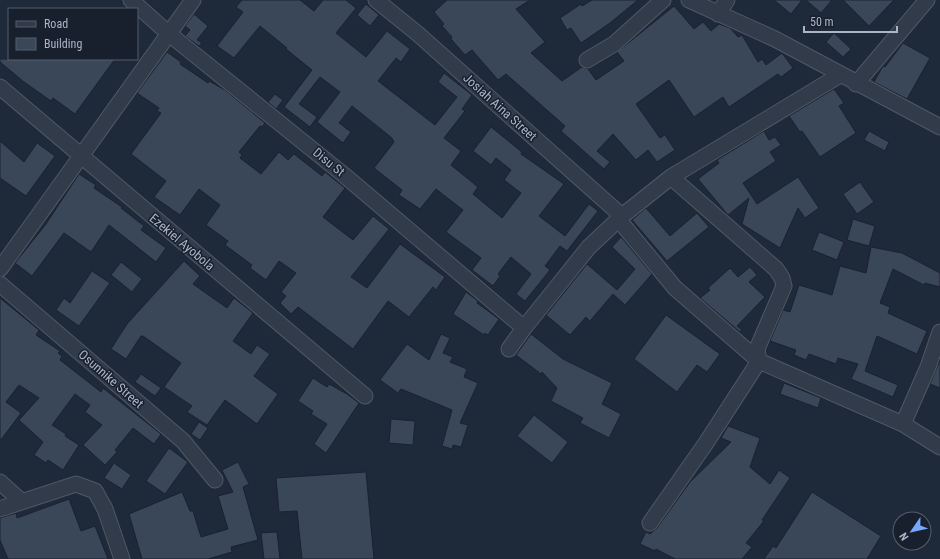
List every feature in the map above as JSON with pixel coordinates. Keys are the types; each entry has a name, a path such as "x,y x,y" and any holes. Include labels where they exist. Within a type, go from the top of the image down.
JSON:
{"street":[{"name":"Disu St","path":"131,0 168,33 344,174 524,328"},
{"path":"0,269 193,0"},
{"name":"Josiah Aina Street","path":"376,0 418,34 620,217 675,288 759,361 903,424 940,447"},
{"path":"587,60 614,44 663,0"},
{"path":"689,0 775,38 856,84 940,128"},
{"path":"718,14 727,0"},
{"path":"856,84 927,0"},
{"path":"509,349 589,247 620,217 671,177 840,75"},
{"name":"Ezekiel Ayobola","path":"0,87 365,396"},
{"path":"650,523 706,443 759,361 757,349 784,286 782,278 776,269 671,177"},
{"name":"Osunnike Street","path":"0,284 183,441 215,480"},
{"path":"903,424 928,367 940,332"},
{"path":"0,482 21,501"},
{"path":"0,509 76,484 95,491 105,509 122,559"}],"building":[{"path":"242,0 300,0 314,11 323,0 346,0 356,8 336,33 366,57 387,31 410,49 401,62 396,58 378,81 435,125 457,97 438,82 444,73 472,95 462,109 465,111 444,138 461,151 451,165 478,187 473,194 502,218 521,193 504,180 511,170 496,158 491,165 473,151 491,127 522,152 521,154 564,184 539,216 565,236 589,204 598,211 567,251 560,246 545,266 550,270 525,301 516,294 531,274 511,257 498,274 500,276 493,286 472,270 481,258 446,232 463,210 436,189 420,209 399,195 402,190 374,168 394,142 392,138 352,106 339,123 351,132 343,143 317,122 340,92 320,77 299,104 317,117 310,127 284,107 312,70 286,49 287,48 260,26 234,58 217,46 243,12 236,7"},
{"path":"447,0 530,0 516,9 545,42 531,53 562,81 582,67 588,69 596,80 624,61 617,52 674,6 694,29 703,22 711,31 719,24 730,28 738,37 742,35 758,62 762,59 766,65 782,53 793,68 781,77 778,74 729,107 723,97 694,117 669,80 636,104 660,138 665,135 675,150 657,162 648,150 636,160 613,134 597,151 610,162 604,169 561,131 565,126 506,74 498,80 472,50 465,55 451,39 452,37 442,26 444,24 434,12"},
{"path":"592,0 638,0 610,23 581,43 571,28 567,30 560,18 581,4 582,6"},
{"path":"774,0 802,0 791,14"},
{"path":"806,0 832,0 821,13"},
{"path":"843,0 894,0 869,26"},
{"path":"366,4 379,15 370,26 357,15"},
{"path":"194,14 208,26 197,40 202,43 199,46 185,36 190,30 185,26"},
{"path":"834,33 851,49 843,57 826,42"},
{"path":"903,43 930,58 907,99 874,82 883,66 885,67"},
{"path":"167,52 181,62 180,64 208,83 209,81 225,90 265,123 262,127 260,126 239,152 242,155 240,158 261,174 279,152 288,160 294,154 322,176 325,172 345,188 323,217 353,240 373,216 389,229 351,277 367,288 400,244 445,277 436,290 433,287 409,317 388,301 353,349 298,307 291,314 280,303 286,296 281,292 296,273 279,261 266,280 250,268 252,265 225,245 228,241 206,225 220,205 199,189 180,215 154,197 166,181 131,154 161,113 157,111 159,108 137,93"},
{"path":"0,59 114,60 75,114 53,98 51,101 24,82 0,62"},
{"path":"834,89 844,103 839,106 856,133 820,157 802,131 800,132 789,116"},
{"path":"275,94 283,100 276,109 268,102"},
{"path":"764,131 769,140 775,137 781,145 770,152 776,161 743,183 757,204 798,177 819,208 805,218 798,208 780,248 742,224 749,198 728,215 698,179 719,163 717,160"},
{"path":"869,131 889,142 885,151 864,140"},
{"path":"0,141 24,162 37,143 55,156 26,196 0,178"},
{"path":"79,174 96,185 94,188 122,207 121,208 144,226 141,230 166,248 156,262 109,225 91,252 64,233 32,276 15,263 46,224"},
{"path":"860,182 874,202 857,214 843,194"},
{"path":"646,208 670,236 697,213 709,227 667,261 632,220"},
{"path":"853,219 875,226 869,246 847,240"},
{"path":"819,232 844,242 837,260 812,250"},
{"path":"621,237 652,274 625,305 613,294 590,321 586,317 570,335 546,315 587,264 617,290 635,269 612,247"},
{"path":"871,247 902,253 940,273 940,287 925,283 924,285 893,269 880,303 890,307 888,313 927,331 917,354 877,336 865,371 898,385 893,397 851,379 858,364 838,358 836,364 809,354 806,360 794,355 796,350 770,341 783,310 790,312 799,285 832,295 840,266 866,273"},
{"path":"184,261 200,276 193,284 227,308 234,298 253,313 233,341 251,354 257,345 270,354 254,376 278,394 257,424 225,400 207,425 187,412 192,406 164,387 181,363 143,336 141,336 126,359 111,349 127,324"},
{"path":"121,262 142,279 132,292 111,275"},
{"path":"750,267 757,275 749,282 765,297 737,326 742,330 740,332 700,298 710,290 708,288 730,268 738,277"},
{"path":"92,271 110,283 79,326 56,310 64,298 70,303"},
{"path":"466,292 478,301 477,303 499,319 488,335 485,333 484,335 453,314"},
{"path":"0,298 39,330 36,335 60,351 58,353 62,356 60,360 101,392 103,388 161,434 154,444 133,428 115,450 117,452 105,465 83,445 102,425 85,412 90,405 75,394 52,425 79,445 63,470 48,460 46,463 34,455 43,442 19,420 39,398 19,385 6,402 21,413 0,441"},
{"path":"666,315 720,354 707,372 697,365 677,392 634,359"},
{"path":"441,334 450,338 443,353 453,357 450,362 467,369 464,377 478,383 460,423 468,425 461,447 453,445 452,449 442,446 452,410 401,389 398,393 380,380 407,344 429,360"},
{"path":"531,334 563,359 612,383 602,404 621,414 609,438 580,423 583,418 551,401 557,388 542,372 541,374 516,355"},
{"path":"940,360 940,388 930,384"},
{"path":"141,374 161,388 155,396 135,382"},
{"path":"313,378 327,387 329,384 359,403 326,453 314,444 327,424 311,414 313,411 298,401"},
{"path":"784,383 821,398 818,408 780,394"},
{"path":"534,415 568,442 552,463 517,436"},
{"path":"391,419 415,421 413,445 389,443"},
{"path":"199,422 208,428 200,440 191,434"},
{"path":"728,426 760,438 750,467 770,484 779,470 790,478 762,520 764,521 746,543 752,547 742,559 675,559 656,549 655,551 640,544 646,532 650,534 657,528 690,482 731,442 721,438"},
{"path":"169,448 188,462 165,494 146,481"},
{"path":"238,462 249,484 243,487 258,540 231,547 232,552 208,559 142,559 129,514 182,492 190,511 193,511 201,537 228,529 218,496 233,492 222,470"},
{"path":"114,463 131,475 122,489 104,478"},
{"path":"366,472 374,559 302,559 297,511 279,512 276,478"},
{"path":"812,492 881,536 867,559 764,559 773,546 776,548"},
{"path":"69,499 81,531 95,526 108,559 8,559 0,540 0,518 16,513 17,518"},
{"path":"277,532 280,559 264,559 261,533"}]}
